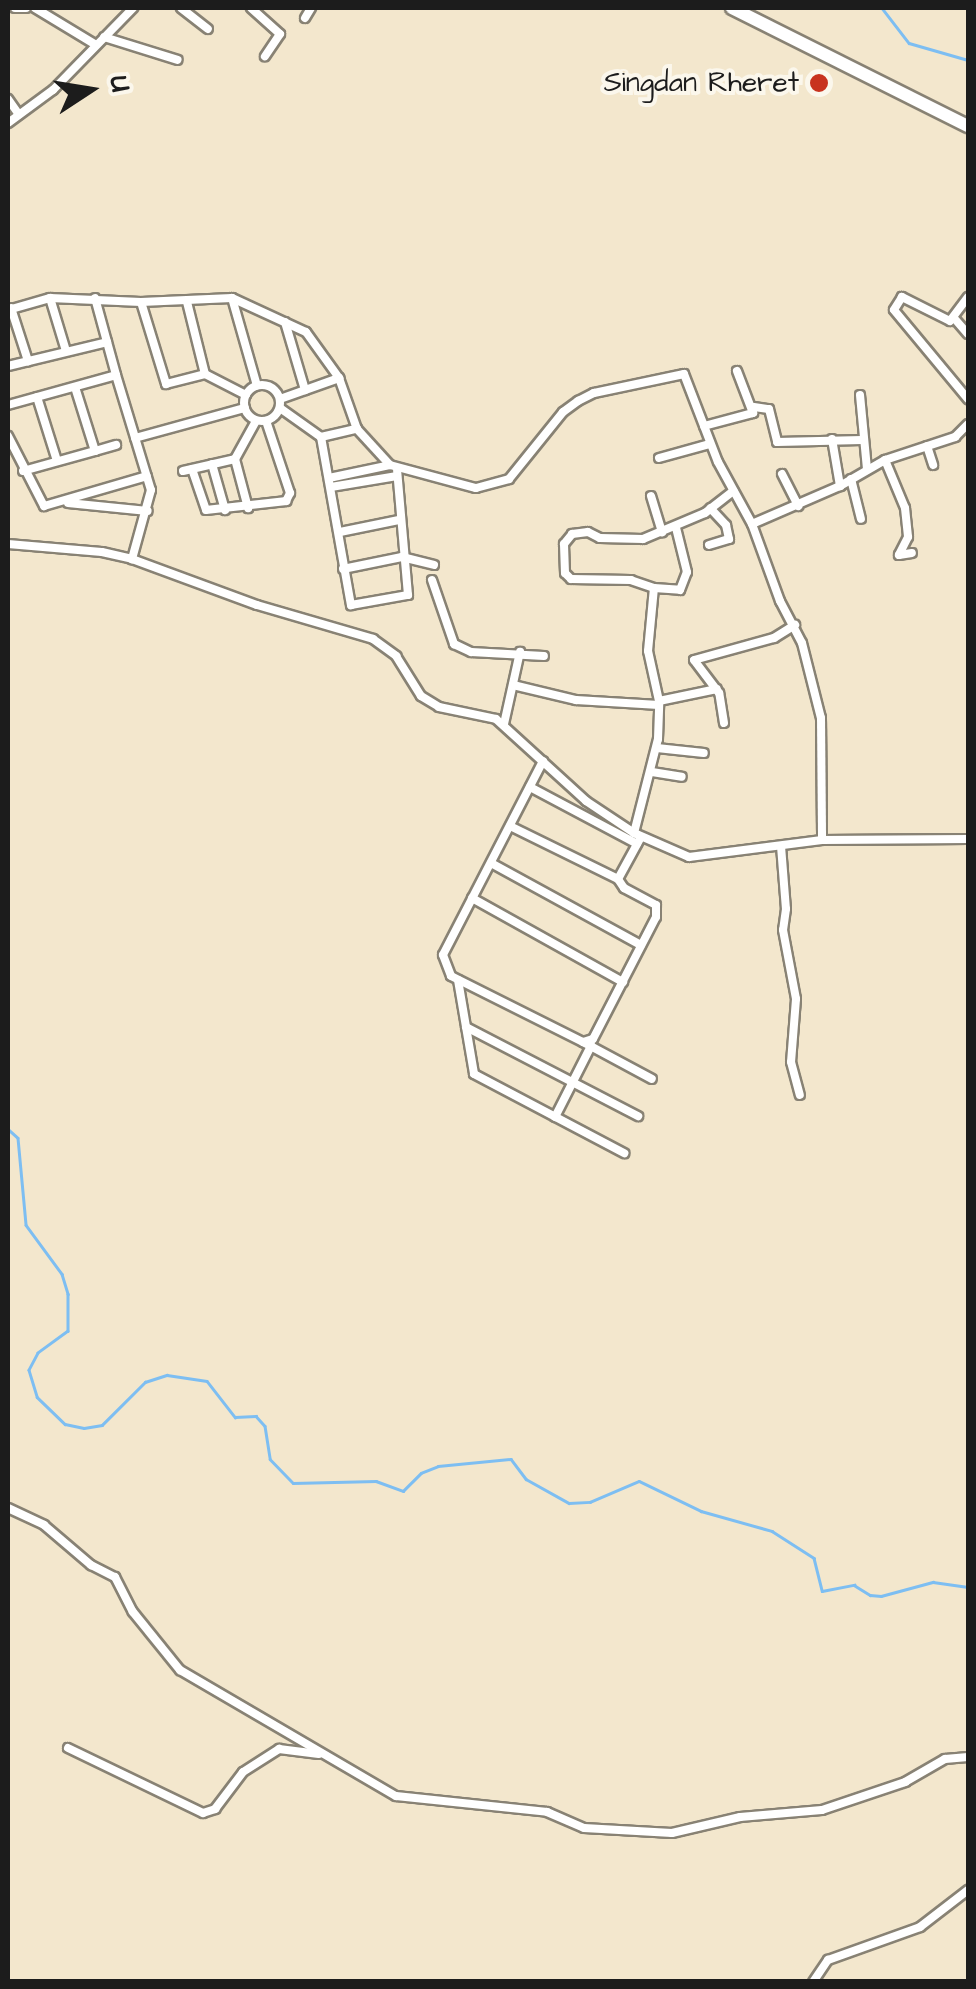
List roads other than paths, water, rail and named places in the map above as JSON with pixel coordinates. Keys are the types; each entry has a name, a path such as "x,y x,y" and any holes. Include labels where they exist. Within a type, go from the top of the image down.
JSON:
{"highway":[{"path":"732,8 968,126"}],"street":[{"path":"16,8 26,8"},
{"path":"34,8 96,45"},
{"path":"8,123 53,90 133,8"},
{"path":"180,8 208,29"},
{"path":"251,8 280,34 265,56"},
{"path":"306,18 312,8"},
{"path":"104,37 178,60"},
{"path":"8,100 19,115"},
{"path":"968,297 954,318 946,321 902,298 894,310 968,400"},
{"path":"50,298 66,351"},
{"path":"28,361 9,309 50,298 141,302 232,298 306,332 339,378 357,428 395,470 402,558 409,592 405,597 351,606 321,437 280,404 272,388 258,386 246,395 245,408"},
{"path":"95,298 151,490 132,559"},
{"path":"232,298 258,386"},
{"path":"141,302 164,382 205,374 246,395"},
{"path":"186,302 205,374"},
{"path":"954,318 968,334"},
{"path":"285,322 305,390"},
{"path":"8,366 107,342"},
{"path":"704,426 754,413 737,371"},
{"path":"330,482 395,470 476,488 505,482 563,412 594,392 633,388 680,373 688,380 710,444 752,524 780,600 795,625 821,718 822,840"},
{"path":"8,405 116,376"},
{"path":"245,408 261,421 291,496 286,501 248,508 204,510 188,470 235,459 261,421 280,404 339,378"},
{"path":"74,387 94,451"},
{"path":"860,395 867,469"},
{"path":"37,397 56,461"},
{"path":"754,407 769,409 776,442 862,440"},
{"path":"135,438 245,408"},
{"path":"752,524 840,486 885,460 955,438 968,424"},
{"path":"321,437 357,428"},
{"path":"8,436 42,504 62,502 147,476"},
{"path":"832,439 840,486"},
{"path":"659,458 710,444"},
{"path":"23,471 116,445"},
{"path":"928,446 934,466"},
{"path":"235,459 248,508"},
{"path":"885,460 905,508 908,536 899,556 912,554"},
{"path":"212,464 225,510"},
{"path":"782,474 798,506"},
{"path":"852,479 862,518"},
{"path":"676,528 686,577 680,590 654,588 631,580 570,578 565,573 564,544 574,534 641,540 676,528 733,491"},
{"path":"651,496 662,532"},
{"path":"62,502 148,511"},
{"path":"708,545 729,539 726,525 710,508"},
{"path":"340,532 398,520"},
{"path":"8,544 102,552 132,559 258,605 374,639 396,656 422,696 439,707 472,711 504,724 586,801 637,838"},
{"path":"343,569 402,558 434,565"},
{"path":"432,580 454,644 471,652 544,656"},
{"path":"618,879 637,838 656,748 659,703 648,651 654,588"},
{"path":"724,722 718,689 694,660 774,638 795,625"},
{"path":"504,724 520,652"},
{"path":"514,685 576,700 659,703 718,689"},
{"path":"656,748 704,754"},
{"path":"543,762 443,955 445,970 652,1079"},
{"path":"652,772 682,778"},
{"path":"530,787 688,858 822,840 968,839"},
{"path":"510,826 618,879 657,910 597,1034 587,1044 556,1117"},
{"path":"781,846 783,930 796,1000 791,1062 800,1096"},
{"path":"490,862 642,945"},
{"path":"472,898 623,982"},
{"path":"458,980 474,1074 624,1153"},
{"path":"466,1026 638,1116"},
{"path":"8,1508 44,1526 91,1565 115,1577 133,1612 180,1670 288,1737 333,1758 396,1796 547,1812 584,1828 672,1833 740,1817 822,1810 904,1782 945,1759 968,1758"},
{"path":"68,1748 204,1813 214,1808 243,1772 279,1748 333,1758"},
{"path":"813,1982 828,1960 920,1928 968,1890"}],"waterway":[{"path":"882,8 909,43 968,60"},
{"path":"8,1129 18,1138 26,1225 62,1274 68,1294 68,1331 38,1353 29,1370 37,1397 65,1424 84,1428 102,1425 145,1382 167,1375 207,1381 235,1417 256,1416 265,1426 270,1459 293,1483 376,1481 403,1491 421,1473 438,1466 511,1459 526,1479 569,1503 590,1502 639,1481 701,1511 772,1531 814,1558 822,1591 854,1585 870,1595 881,1596 933,1582 968,1587"}],"place":[{"name":"Singdan Rheret","path":"819,83"}]}
